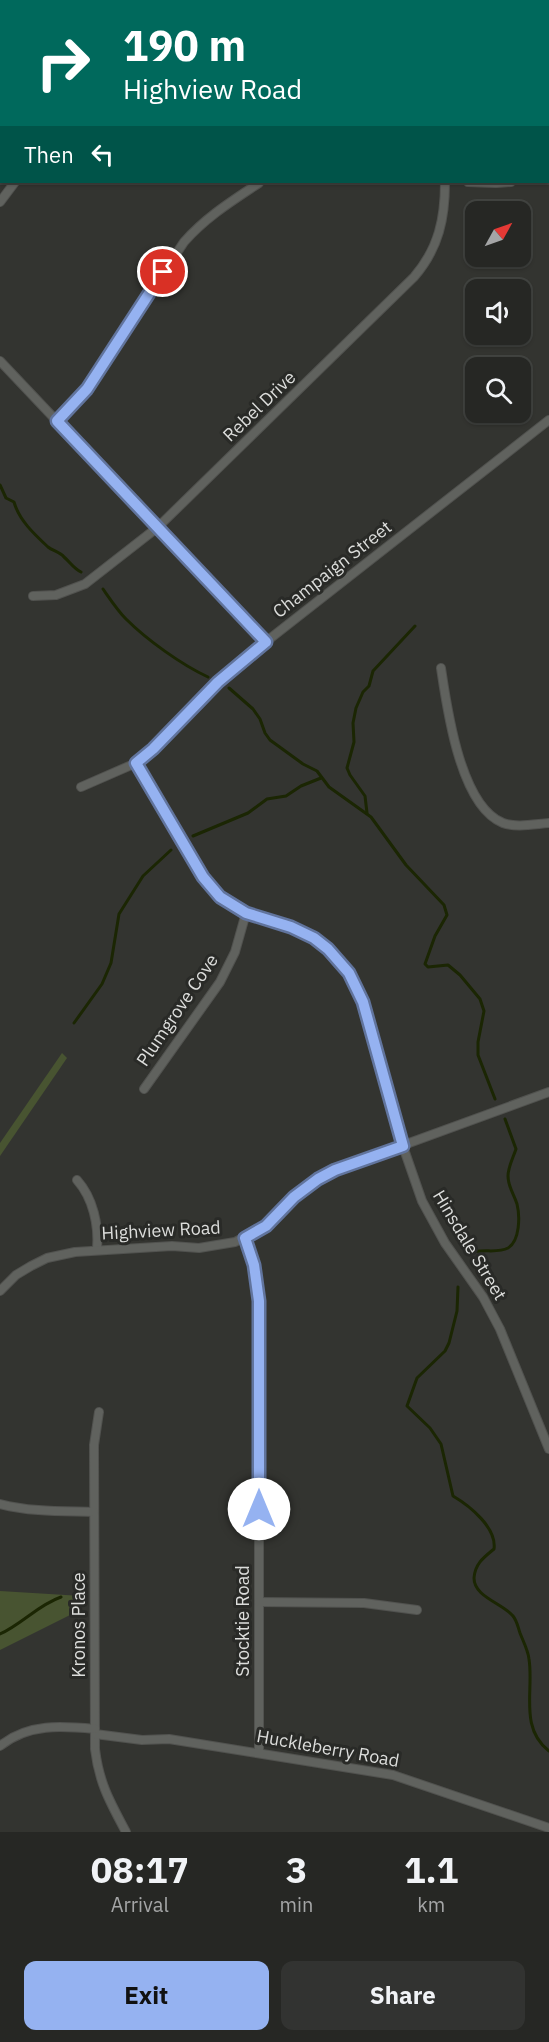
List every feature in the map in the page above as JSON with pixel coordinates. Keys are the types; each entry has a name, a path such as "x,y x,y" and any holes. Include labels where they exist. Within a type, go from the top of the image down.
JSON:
{"street":[{"path":"1,198 14,183"},
{"path":"57,421 87,389 184,242 203,221 260,183"},
{"name":"Rebel Drive","path":"33,596 56,595 85,584 158,527 420,270 431,255 441,230 445,183"},
{"path":"0,361 266,642"},
{"name":"Champaign Street","path":"81,787 136,763 160,742 218,682 266,642 549,420"},
{"path":"441,668 454,744 472,788 484,810 492,817 511,825 549,823"},
{"name":"Hinsdale Street","path":"136,763 208,884 225,900 246,913 291,927 314,938 328,949 349,973 363,1002 403,1146 422,1201 434,1225 483,1297 500,1329 549,1449"},
{"name":"Plumgrove Cove","path":"144,1089 220,982 235,952 246,913"},
{"name":"Highview Road","path":"0,1291 16,1275 47,1258 97,1249 172,1246 199,1248 226,1245 245,1238 266,1226 294,1197 318,1179 335,1170 549,1092"},
{"path":"77,1180 88,1194 94,1214 97,1249"},
{"name":"Stocktie Road","path":"245,1238 254,1265 259,1301 259,1753"},
{"name":"Kronos Place","path":"99,1412 94,1445 95,1731 98,1773 110,1804 126,1832"},
{"path":"0,1504 47,1511 94,1512"},
{"path":"259,1602 364,1603 417,1610"},
{"name":"Huckleberry Road","path":"0,1746 17,1735 54,1726 142,1740 169,1739 393,1775 549,1828"}],"green space":[{"path":"62,1053 67,1058 0,1156 0,1143"},
{"path":"0,1591 82,1596 82,1609 0,1650"}],"waterway":[{"path":"0,485 6,498 14,502 19,515 32,532 81,572"},
{"path":"103,589 123,616 144,635 176,659 208,677"},
{"path":"367,813 365,796 347,768 354,742 353,723 356,708 363,692 369,686 373,671 415,626"},
{"path":"229,688 253,709 270,740 303,764 317,771 329,787 371,817 406,865 444,905 447,915 435,936 425,964 428,967 448,965 460,975 480,999 484,1011 478,1055 495,1099"},
{"path":"193,836 248,813 267,799 286,796 301,786 321,778"},
{"path":"74,1023 102,984 111,963 119,914 143,876 171,850"},
{"path":"470,1253 504,1250 512,1245 517,1234 518,1209 508,1176 516,1149 505,1119"},
{"path":"458,1287 457,1311 449,1343 445,1351 417,1378 407,1406 430,1428 441,1444 453,1496 481,1518 491,1533 494,1549 478,1565 474,1578 475,1585 483,1595 508,1611 516,1622 529,1659 531,1720 540,1742 549,1751"},
{"path":"0,1634 61,1597"}],"route":[{"path":"163,272 87,389 57,421 266,642 218,682 153,749 136,763 203,877 220,897 252,916 291,927 314,938 338,959 349,973 363,1002 403,1146 335,1170 318,1179 294,1197 266,1226 245,1238 254,1265 259,1301 259,1509"}]}
